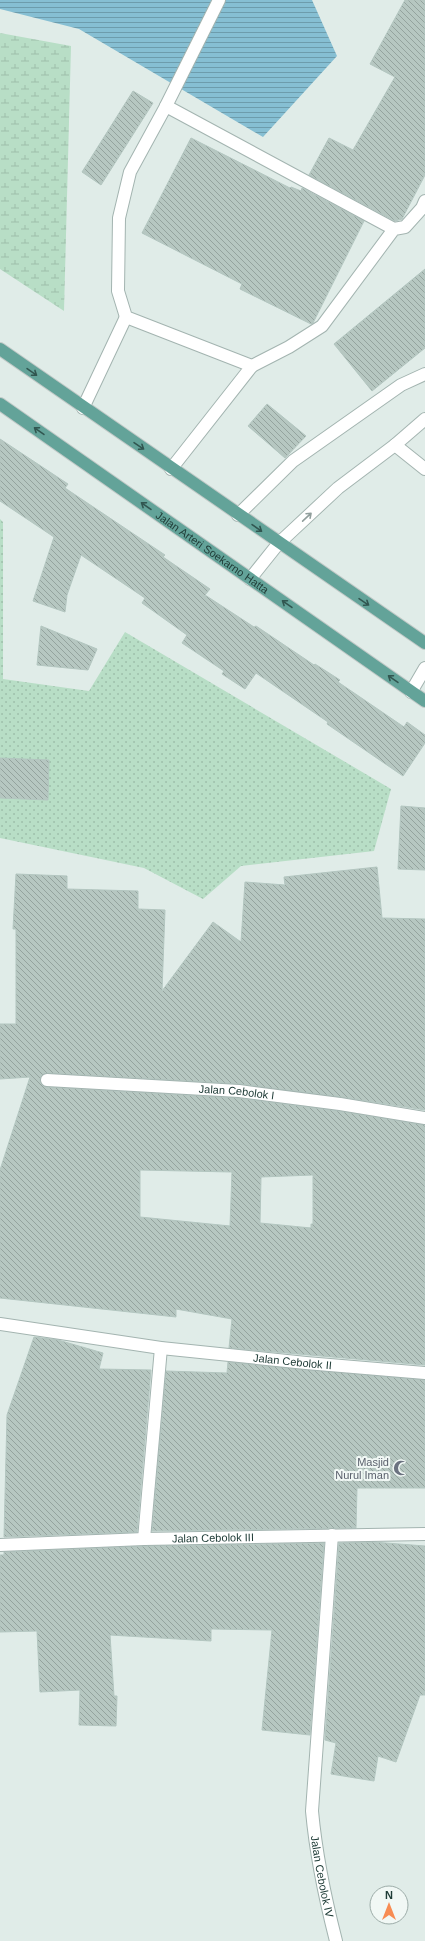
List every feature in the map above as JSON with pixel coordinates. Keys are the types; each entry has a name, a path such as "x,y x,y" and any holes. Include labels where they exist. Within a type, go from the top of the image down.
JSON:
{"main road":[{"path":"0,349 278,544 425,643"},
{"name":"Jalan Arteri Soekarno Hatta","path":"0,404 425,701"}],"street":[{"path":"83,408 126,317 118,292 119,218 130,172 166,106 219,0"},
{"path":"166,106 394,229 405,227 422,208 425,201"},
{"path":"172,469 252,366 289,347 322,326 394,229"},
{"path":"126,317 252,366"},
{"path":"238,515 293,461 401,386 425,374"},
{"path":"250,579 278,544 338,488 352,480 425,419"},
{"path":"395,445 425,469"},
{"path":"411,692 425,668"},
{"name":"Jalan Cebolok I","path":"47,1080 238,1091 340,1104 425,1118"},
{"name":"Jalan Cebolok II","path":"0,1324 161,1348 306,1363 425,1373"},
{"path":"144,1539 161,1348"},
{"name":"Jalan Cebolok III","path":"0,1545 144,1539 425,1534"},
{"name":"Jalan Cebolok IV","path":"332,1535 323,1681 316,1737 312,1811 315,1845 336,1941"}],"green space":[{"path":"0,33 71,46 64,311 0,269"},
{"path":"0,519 3,522 3,679 89,691 125,632 391,789 374,851 241,866 203,899 144,868 0,838"}],"water":[{"path":"0,0 312,0 337,56 263,137 79,29 0,9"}],"building":[{"path":"405,0 425,0 425,175 402,219 395,221 309,175 329,138 353,150 395,77 370,64"},
{"path":"133,91 153,103 101,185 82,172"},
{"path":"191,138 290,188 291,187 301,191 302,188 364,221 313,323 311,324 240,289 242,284 142,233"},
{"path":"425,269 425,348 372,391 334,344"},
{"path":"267,404 306,436 285,458 248,426"},
{"path":"0,439 68,484 65,488 165,555 163,557 210,589 205,595 340,680 338,682 404,727 407,722 425,735 425,743 403,776 256,673 245,689 222,674 224,671 182,643 187,635 142,603 145,598 81,555 67,595 65,612 33,601 54,537 0,501"},
{"path":"41,626 97,649 88,670 37,665"},
{"path":"0,758 49,760 48,800 0,798"},
{"path":"401,806 425,808 425,870 398,869"},
{"path":"377,867 382,918 425,919 425,1110 341,1097 239,1084 47,1073 41,1076 40,1080 43,1086 47,1087 238,1098 339,1111 425,1125 425,1365 229,1348 232,1319 176,1309 176,1317 0,1298 0,1170 30,1077 0,1079 0,1024 16,1024 16,929 13,929 16,874 67,876 67,889 138,891 138,909 165,910 162,991 213,922 241,942 245,882 285,885 284,877","holes":["140,1170 232,1172 230,1226 140,1217","313,1175 313,1224 311,1224 311,1228 260,1223 261,1177"]},
{"path":"34,1337 58,1340 103,1353 99,1369 151,1370 137,1532 4,1537 7,1415"},
{"path":"228,1362 425,1380 425,1488 357,1488 356,1528 152,1531 166,1371 227,1373"},
{"path":"373,1542 425,1546 425,1695 420,1695 396,1762 378,1756 374,1781 331,1774 336,1743 325,1740 339,1543"},
{"path":"324,1543 310,1735 262,1730 272,1630 211,1629 211,1641 110,1635 114,1696 117,1696 116,1726 79,1725 80,1690 40,1692 37,1631 0,1632 0,1555 4,1555 4,1552 144,1546"}],"place":[{"name":"Masjid Nurul Iman","path":"401,1468"}]}
